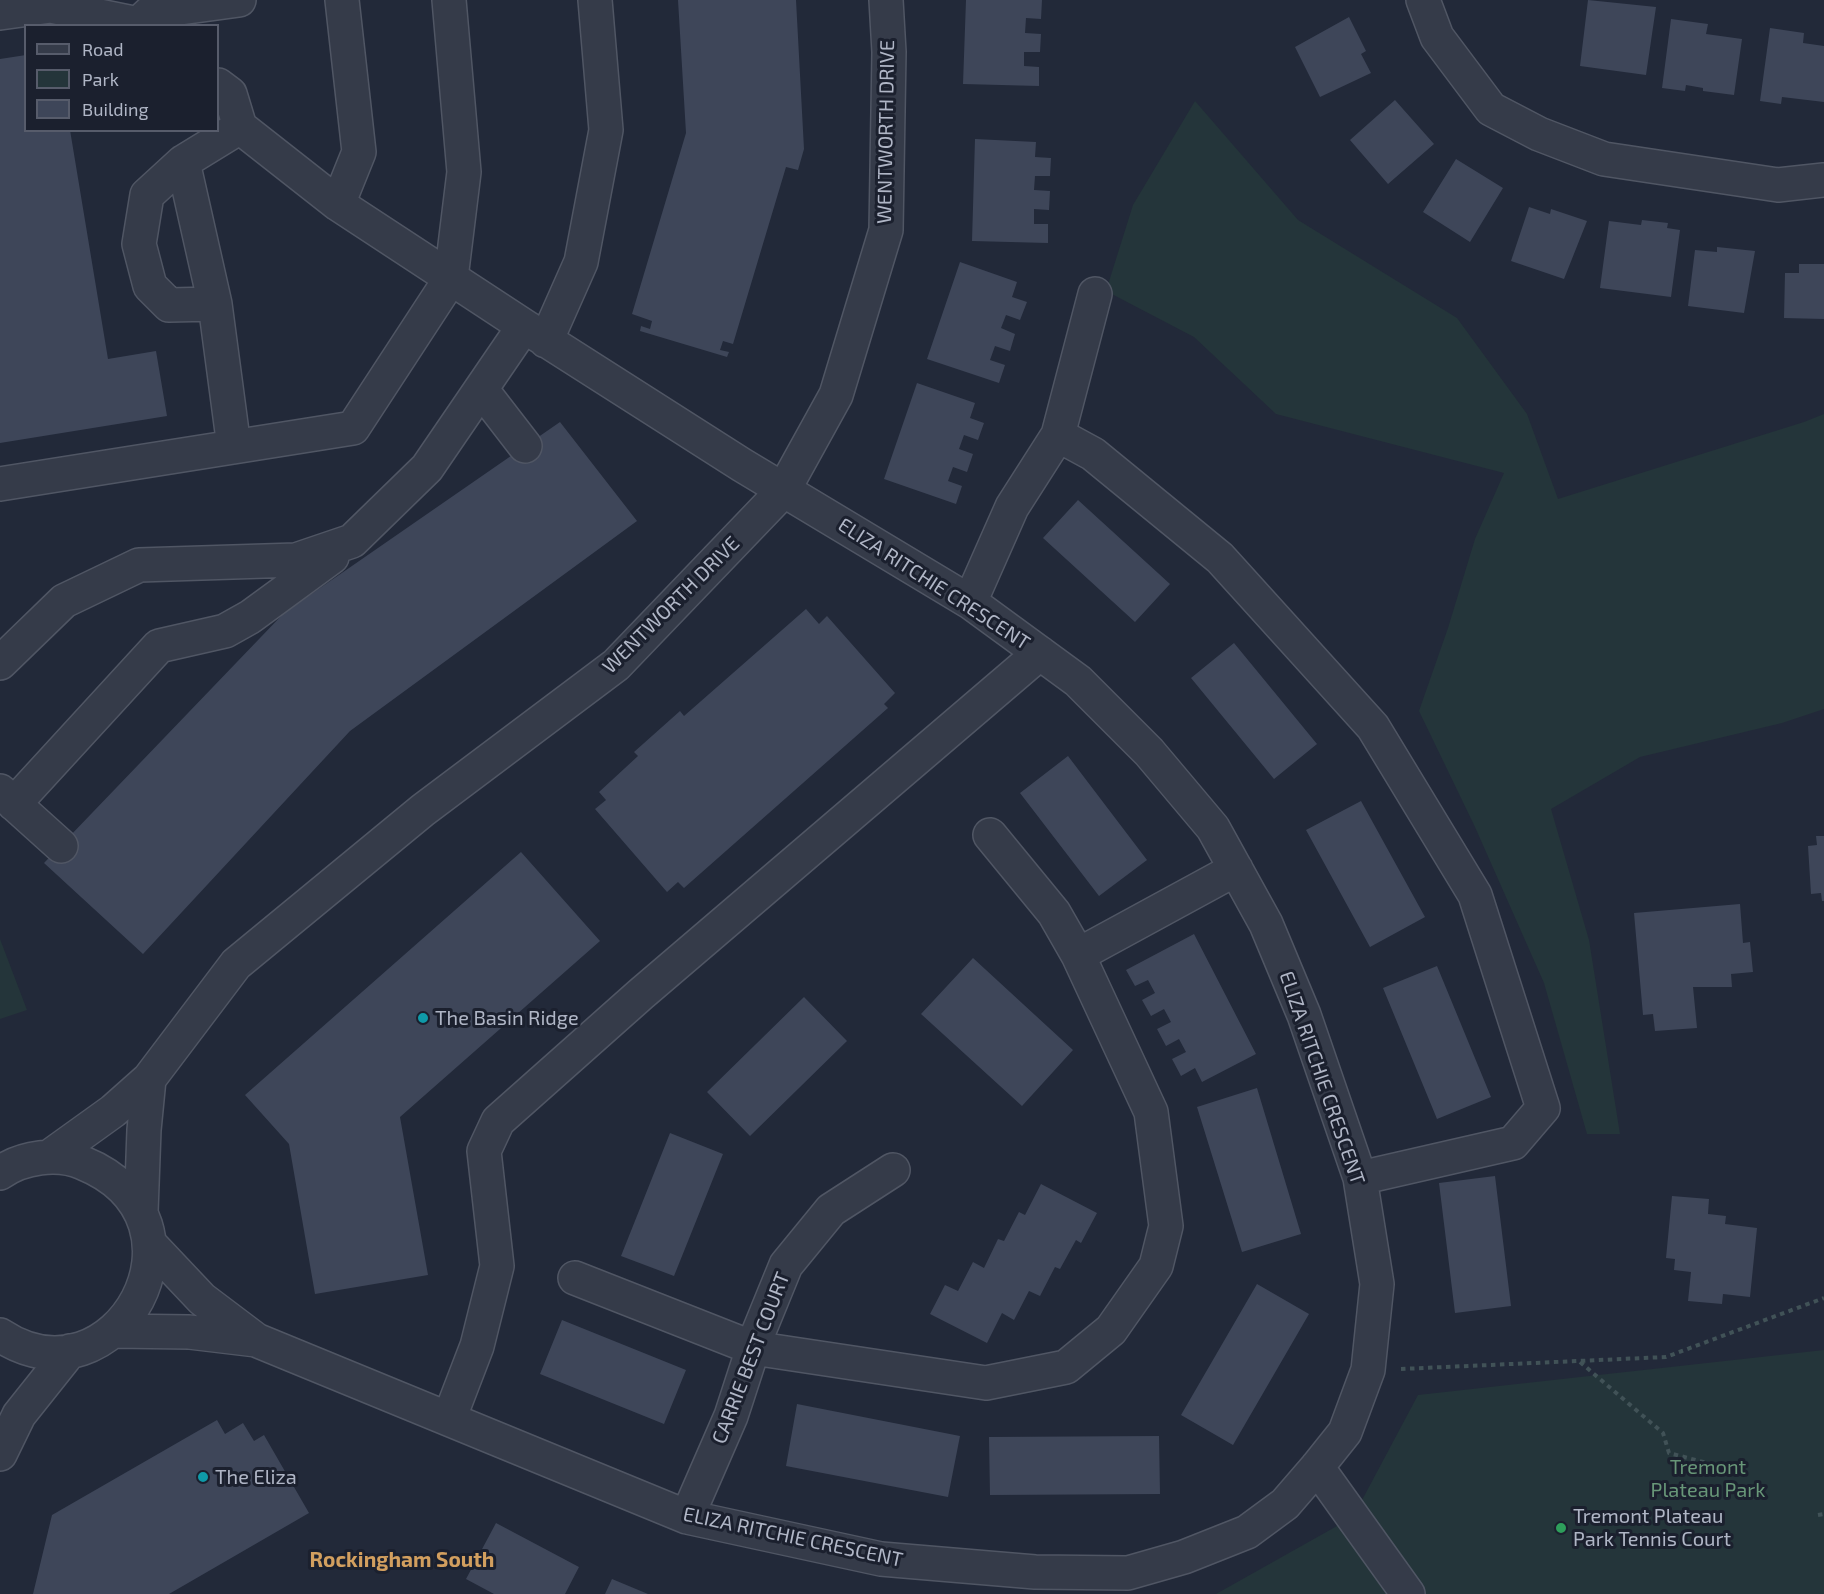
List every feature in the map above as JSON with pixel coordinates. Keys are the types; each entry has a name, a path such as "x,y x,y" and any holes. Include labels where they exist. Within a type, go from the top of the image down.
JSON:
{"street":[{"path":"139,24 151,12 239,0"},
{"path":"338,204 359,152 342,0"},
{"path":"0,484 353,428 451,278 464,172 448,0"},
{"path":"61,846 7,797 159,646 225,631 250,617 352,541 427,468 482,388 535,333 581,262 606,130 596,0"},
{"name":"WENTWORTH DRIVE","path":"49,1157 113,1111 150,1079 236,964 423,810 616,665 783,491 836,395 886,230 889,52 886,0"},
{"path":"1423,0 1437,37 1491,108 1539,134 1604,159 1778,185 1824,180"},
{"path":"0,13 51,3 134,24"},
{"path":"216,304 169,305 150,286 139,244 147,195 183,162 240,127 230,94 219,86"},
{"name":"ELIZA RITCHIE CRESCENT","path":"150,1244 202,1299 256,1340 687,1517 881,1559 1036,1583 1128,1573 1184,1557 1247,1532 1285,1504 1345,1432 1368,1370 1377,1284 1360,1178 1304,1015 1266,924 1213,828 1149,752 1078,681 970,602 783,491 535,333 338,204 240,127"},
{"path":"183,162 216,304 234,447"},
{"path":"970,602 1012,507 1058,435 1095,294"},
{"path":"482,388 525,446"},
{"path":"1058,435 1093,454 1220,558 1374,727 1475,895 1543,1108 1513,1143 1360,1178"},
{"path":"0,663 64,601 139,565 296,560 352,541"},
{"path":"449,1419 477,1346 497,1266 484,1151 498,1121 642,994 1040,653"},
{"path":"575,1278 753,1348 986,1383 1066,1367 1111,1330 1156,1266 1166,1226 1151,1113 1078,955 1054,913 990,835"},
{"path":"1078,955 1236,869"},
{"path":"0,1335 13,1344 41,1351 70,1351 93,1344 114,1331 131,1314 143,1293 150,1269 150,1244 141,1212 144,1130 150,1079"},
{"path":"0,1173 25,1161 49,1157 77,1160 104,1171 125,1189 141,1212"},
{"name":"CARRIE BEST COURT","path":"687,1517 731,1416 753,1348 786,1265 831,1210 893,1170"},
{"name":"ELIZA RITCHIE CRESCENT","path":"114,1331 189,1332 256,1340"},
{"path":"0,1454 19,1415 70,1351"},
{"path":"1317,1467 1408,1594"}],"path":[{"path":"1368,1370 1666,1357 1824,1298"},
{"path":"1579,1362 1663,1433 1669,1452 1722,1467"},
{"path":"1818,1515 1824,1514"}],"green space":[{"path":"1195,101 1298,220 1457,318 1527,414 1558,499 1824,414 1824,709 1782,723 1640,757 1551,809 1589,940 1620,1134 1587,1134 1544,983 1475,827 1419,711 1448,628 1475,539 1504,473 1276,414 1194,337 1106,291 1133,205"},
{"path":"0,939 27,1010 0,1019"},
{"name":"Tremont Plateau Park","path":"1824,1350 1824,1594 1216,1594 1353,1517 1418,1395"}],"building":[{"path":"678,0 796,0 804,149 798,170 786,167 733,344 723,341 720,350 729,352 727,357 640,331 641,326 650,329 652,321 632,314 686,133"},
{"path":"966,0 1042,0 1041,19 1026,18 1025,33 1041,34 1040,52 1024,52 1024,66 1039,67 1039,86 963,84"},
{"path":"1588,0 1656,7 1646,75 1580,66"},
{"path":"1349,17 1366,51 1361,54 1371,73 1320,97 1295,47"},
{"path":"1671,19 1708,24 1706,34 1742,39 1734,95 1703,91 1703,88 1686,85 1685,91 1662,88"},
{"path":"1770,28 1804,33 1803,43 1824,46 1824,102 1782,97 1781,104 1760,101"},
{"path":"24,55 24,132 70,132 108,359 156,351 167,416 0,443 0,59"},
{"path":"1395,100 1434,144 1388,184 1350,140"},
{"path":"975,139 1036,142 1035,157 1051,158 1050,176 1035,176 1034,190 1050,191 1049,210 1034,209 1034,224 1048,224 1048,243 972,241"},
{"path":"1456,159 1503,188 1470,242 1423,212"},
{"path":"1529,207 1550,214 1551,209 1587,221 1564,279 1511,261"},
{"path":"1642,220 1668,223 1667,228 1680,230 1671,297 1600,288 1609,221 1641,225"},
{"path":"1717,247 1755,251 1744,313 1688,306 1695,250 1717,252"},
{"path":"960,262 1017,282 1012,297 1027,302 1020,320 1006,315 1001,328 1015,334 1010,351 995,346 990,360 1005,365 999,383 927,359"},
{"path":"1799,264 1824,264 1824,319 1784,318 1785,273 1799,273"},
{"path":"917,383 975,403 970,418 984,423 978,440 964,435 959,449 973,454 967,472 953,467 948,481 962,486 956,504 884,479"},
{"path":"560,422 637,521 350,731 143,954 44,863 284,613"},
{"path":"1078,500 1170,584 1135,622 1043,538"},
{"path":"806,609 819,624 827,616 895,693 884,704 888,708 684,888 678,882 667,892 595,809 606,800 599,792 638,756 634,752 680,711 684,716"},
{"path":"1234,643 1317,744 1274,779 1191,678"},
{"path":"1068,756 1147,860 1099,896 1020,793"},
{"path":"1361,801 1425,917 1370,947 1306,830"},
{"path":"1816,836 1824,836 1824,901 1822,901 1821,893 1811,894 1808,846 1817,845"},
{"name":"The Basin Ridge","path":"521,852 600,941 400,1117 428,1275 315,1294 289,1144 245,1095"},
{"path":"1740,904 1743,943 1750,942 1753,972 1731,974 1732,987 1693,987 1697,1028 1655,1031 1653,1014 1643,1015 1634,913"},
{"path":"1194,934 1256,1054 1202,1082 1195,1068 1181,1076 1172,1059 1186,1052 1179,1039 1166,1046 1157,1029 1171,1022 1164,1009 1151,1016 1142,1000 1155,993 1148,980 1135,986 1126,970"},
{"path":"973,958 1073,1050 1022,1106 921,1014"},
{"path":"1437,966 1491,1097 1437,1119 1383,988"},
{"path":"804,997 847,1041 750,1136 707,1092"},
{"path":"1257,1088 1301,1234 1242,1252 1197,1107"},
{"path":"670,1133 723,1154 674,1276 621,1256"},
{"path":"1495,1176 1511,1306 1455,1313 1439,1183"},
{"path":"1041,1184 1097,1213 1081,1243 1076,1240 1060,1269 1055,1267 1040,1296 1029,1291 1014,1320 1002,1313 987,1343 930,1314 945,1285 958,1291 973,1262 984,1268 998,1239 1004,1241 1019,1212 1025,1215"},
{"path":"1672,1196 1709,1199 1708,1214 1726,1216 1725,1224 1757,1228 1750,1297 1723,1294 1722,1304 1688,1301 1691,1272 1674,1270 1675,1259 1666,1258"},
{"path":"1257,1284 1309,1314 1233,1445 1181,1415"},
{"path":"562,1320 686,1370 664,1424 540,1374"},
{"path":"797,1404 960,1436 948,1497 786,1466"},
{"name":"The Eliza","path":"217,1420 225,1434 243,1423 254,1441 264,1435 309,1513 169,1594 33,1594 52,1515"},
{"path":"1159,1436 1160,1494 990,1495 989,1437"},
{"path":"496,1523 579,1567 565,1594 494,1594 466,1579"},
{"path":"612,1579 648,1594 605,1594"}],"place":[{"name":"The Basin Ridge","path":"423,1018"},
{"name":"The Eliza","path":"203,1477"},
{"name":"Tremont Plateau Park Tennis Court","path":"1561,1528"}],"district":[{"name":"Rockingham South","path":"402,1560"}]}
